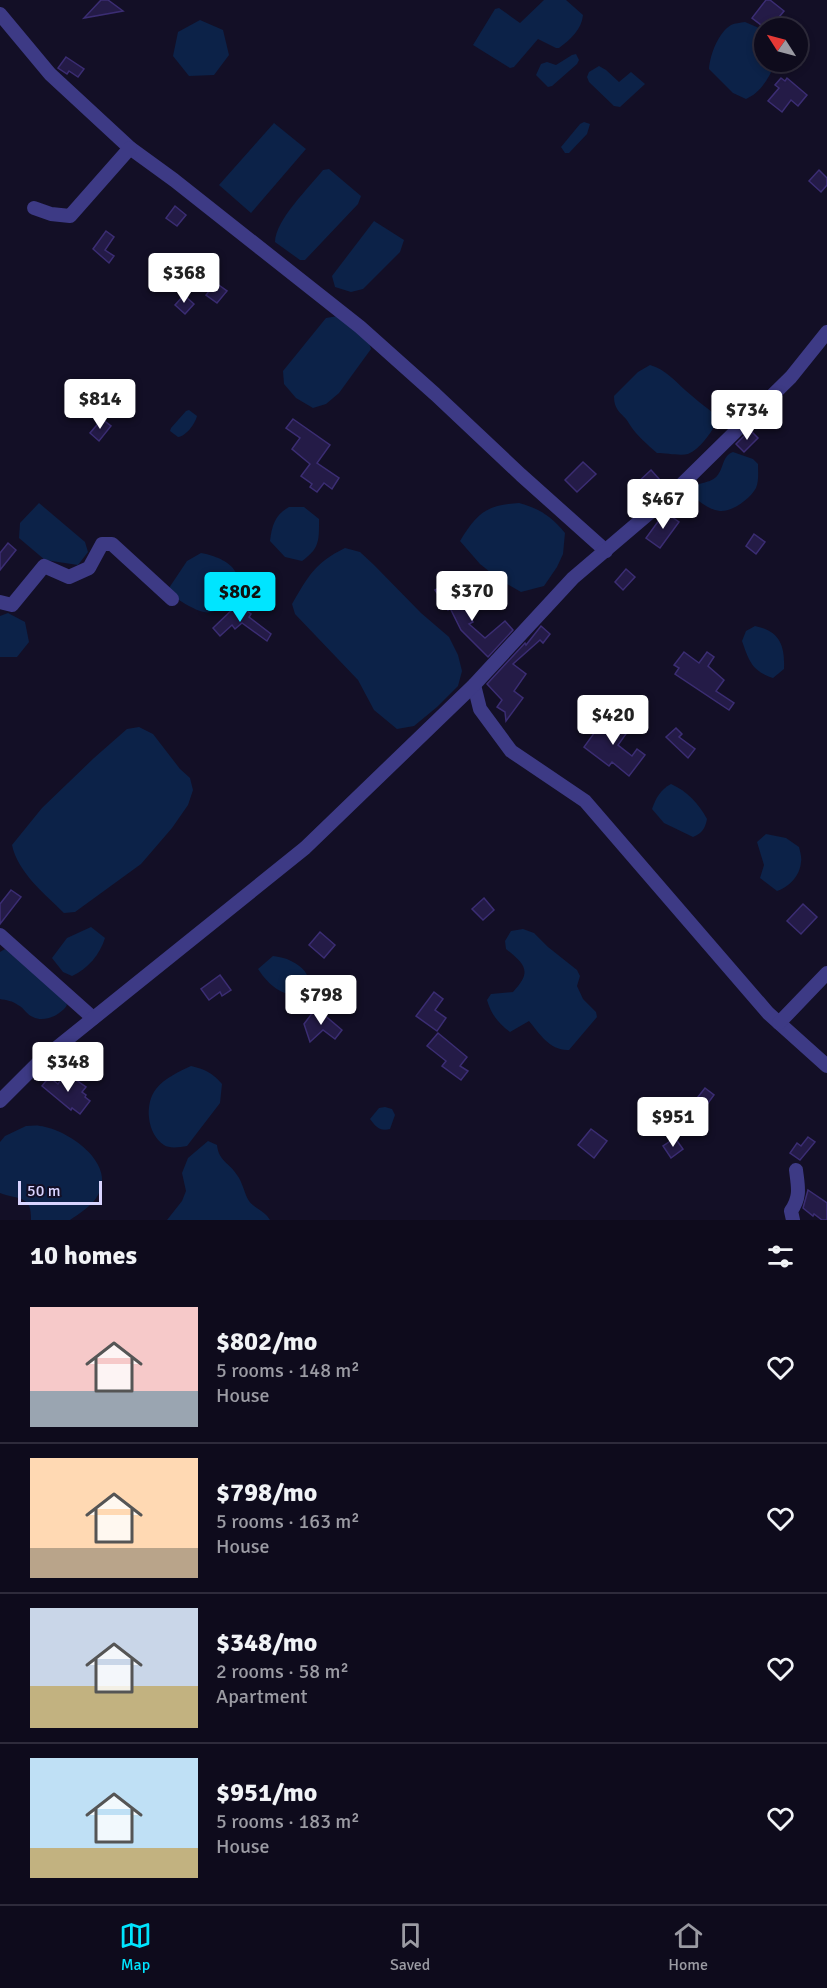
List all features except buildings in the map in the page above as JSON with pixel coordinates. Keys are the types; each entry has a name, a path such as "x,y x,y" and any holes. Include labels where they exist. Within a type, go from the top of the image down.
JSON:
{"street":[{"path":"0,14 50,74 130,148 360,327 606,550"},
{"path":"34,208 51,214 70,216 130,148"},
{"path":"0,1101 39,1062 305,848 474,685 573,578 674,492 782,386 827,332"},
{"path":"0,602 12,605 44,566 69,577 89,568 102,544 112,544 172,599"},
{"path":"474,685 480,709 512,751 585,801 768,1013 827,1066"},
{"path":"0,935 93,1018"},
{"path":"779,1023 827,973"},
{"path":"793,1220 791,1210 797,1202 799,1189 796,1170"}],"water":[{"path":"544,0 566,0 583,15 578,29 559,48 538,39 514,67 510,68 473,45 495,9 499,8 520,23"},
{"path":"200,20 223,30 229,55 214,75 189,76 173,56 178,32"},
{"path":"745,22 754,26 754,72 771,72 761,88 746,99 733,93 709,69 713,51 722,33 736,23"},
{"path":"576,54 579,60 577,64 552,86 548,87 536,75 541,64 547,62 556,65"},
{"path":"599,66 619,82 631,72 645,84 620,107 614,106 589,82 587,77 589,72"},
{"path":"584,122 590,124 587,134 569,153 565,153 561,147"},
{"path":"274,123 306,149 251,213 219,185"},
{"path":"329,169 361,196 358,204 305,260 300,260 275,242 277,233 294,204 323,170"},
{"path":"374,221 404,240 400,252 363,289 351,292 335,287 332,276"},
{"path":"338,316 369,343 371,349 339,393 326,404 313,408 296,398 284,384 283,371 326,318"},
{"path":"650,365 669,376 712,412 716,424 700,445 688,454 657,453 636,433 614,402 614,396 638,372"},
{"path":"189,410 197,416 196,419 187,432 178,437 170,431 171,428"},
{"path":"733,452 753,459 758,464 756,488 750,496 730,509 720,511 712,509 690,494 698,484 710,481 717,476 727,456"},
{"path":"39,503 85,542 88,552 78,565 45,560 19,538 20,523"},
{"path":"519,503 545,514 565,533 563,554 544,586 521,592 500,580 480,564 460,541 477,517 484,512 498,506"},
{"path":"289,507 304,507 319,519 319,533 315,548 302,561 285,557 270,541 275,521 280,513"},
{"path":"345,548 360,552 374,565 421,613 449,637 458,655 462,671 458,686 414,726 397,729 374,710 358,680 295,614 292,604 308,578 320,564"},
{"path":"201,553 221,559 234,570 237,576 234,593 220,608 208,612 200,611 183,602 169,588 187,561"},
{"path":"8,613 25,622 29,642 17,657 0,657 0,616"},
{"path":"755,626 770,632 782,647 784,669 773,678 760,672 752,664 742,641 746,631"},
{"path":"139,727 153,734 180,769 190,778 193,790 188,805 172,828 141,864 75,912 64,913 26,874 12,845 42,808 94,758 127,729"},
{"path":"671,784 692,798 707,819 703,830 693,837 664,823 652,809 659,795"},
{"path":"766,834 786,838 799,847 801,854 800,867 796,876 790,884 777,891 760,878 764,865 757,842"},
{"path":"91,927 105,938 97,955 88,965 72,976 63,972 52,958 67,938"},
{"path":"523,929 534,933 577,970 580,976 577,986 583,999 596,1012 597,1017 569,1050 556,1048 541,1036 529,1021 510,1032 496,1018 487,1000 491,994 513,992 523,979 522,964 506,949 505,941 511,931"},
{"path":"5,949 62,996 67,1005 64,1009 52,1017 37,1019 20,1006 0,999 0,952"},
{"path":"273,956 289,960 303,969 308,978 308,986 303,992 294,994 283,992 271,984 258,969"},
{"path":"191,1066 208,1072 222,1084 220,1103 187,1146 166,1146 158,1140 151,1126 149,1110 152,1095 163,1082"},
{"path":"379,1108 392,1109 395,1115 390,1129 383,1130 370,1119"},
{"path":"26,1126 51,1129 75,1141 95,1160 101,1171 102,1183 96,1199 70,1220 31,1220 27,1202 0,1193 0,1142 5,1136"},
{"path":"208,1141 217,1145 222,1159 239,1178 249,1201 270,1220 167,1220 182,1201 186,1191 182,1173 188,1158"}]}
